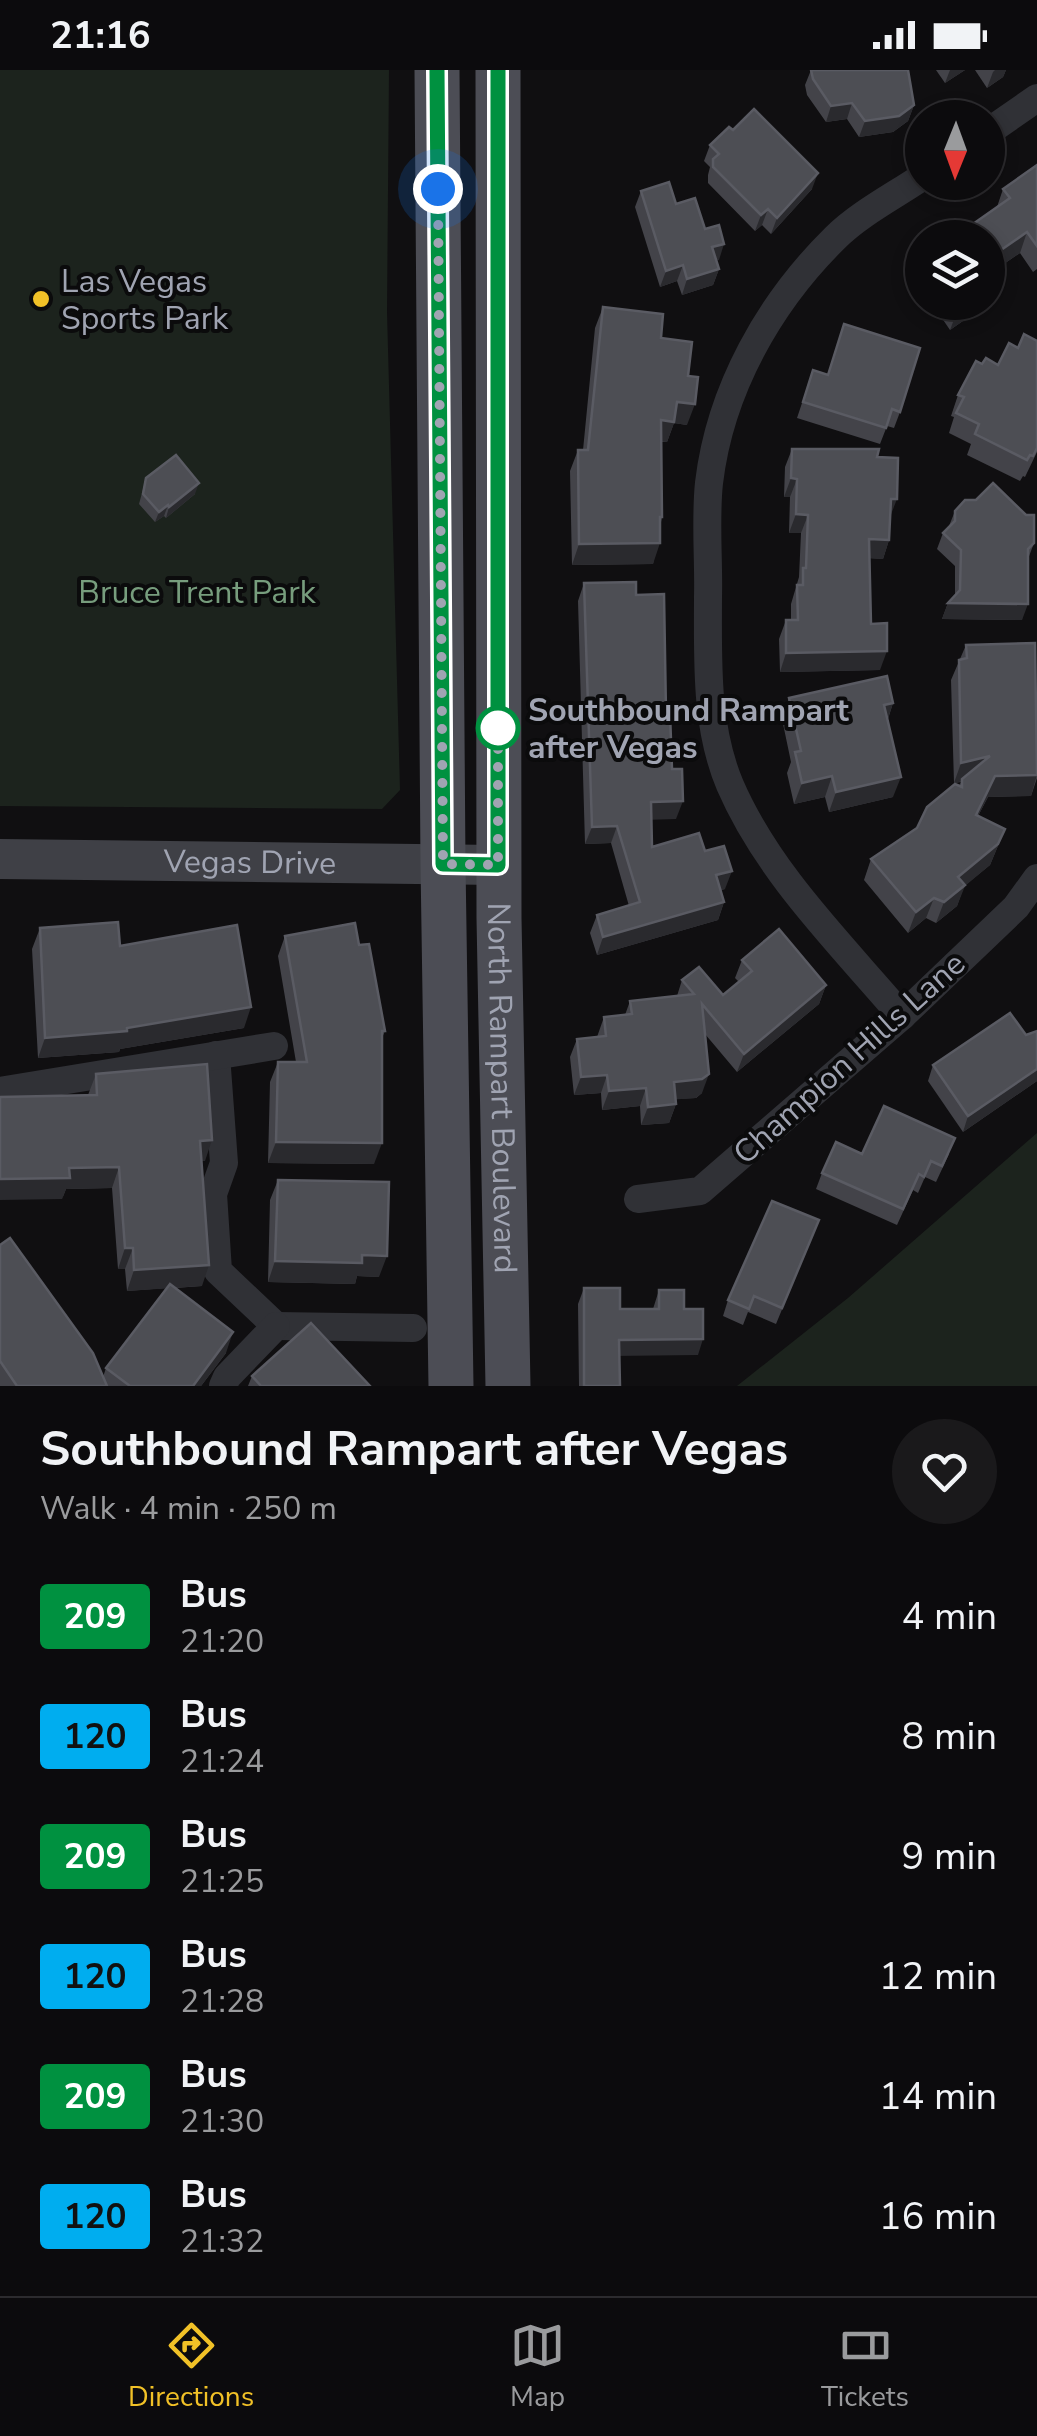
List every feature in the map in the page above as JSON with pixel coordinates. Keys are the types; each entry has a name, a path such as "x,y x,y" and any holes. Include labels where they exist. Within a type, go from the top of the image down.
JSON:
{"main road":[{"name":"North Rampart Boulevard","path":"437,70 451,1386"},
{"name":"North Rampart Boulevard","path":"498,70 498,865 508,1386"},
{"name":"Vegas Drive","path":"0,860 498,865"}],"street":[{"path":"1005,120 1037,98"},
{"path":"902,1016 786,880 754,833 729,781 714,726 708,668 709,482 731,390 775,307 837,236 905,189"},
{"name":"Champion Hills Lane","path":"638,1199 700,1191 902,1016 1016,906 1037,878"},
{"path":"0,1091 274,1046"},
{"path":"216,1055 224,1162 213,1194 218,1271 276,1326 414,1328"},
{"path":"222,1386 276,1326"}],"green space":[{"name":"Bruce Trent Park","path":"0,70 389,70 387,312 400,790 382,809 0,806"},
{"path":"1037,1133 1037,1386 737,1386 848,1298"}],"building":[{"path":"811,70 908,70 913,100 905,100 905,112 899,116 865,121 852,103 831,106"},
{"path":"754,109 818,173 777,218 768,209 761,215 713,167 713,159 719,154 710,145"},
{"path":"1037,165 1037,246 1027,232 1005,247 1005,220 979,220 1010,198 1005,188"},
{"path":"669,182 676,204 695,198 705,229 719,225 724,244 712,247 719,269 687,279 683,265 666,271 641,191"},
{"path":"603,307 663,314 661,338 692,342 688,376 698,377 695,404 677,402 674,422 661,420 660,543 579,544 578,450 588,450"},
{"path":"844,324 920,348 900,412 892,409 886,428 803,402 813,370 828,375"},
{"path":"1024,334 1037,341 1037,448 1027,460 975,434 979,424 956,413 964,397 958,395 976,361 982,364 986,358 998,365 1009,343 1018,348"},
{"path":"792,449 879,449 877,457 898,458 897,499 891,499 889,540 869,539 871,624 887,623 887,651 786,653 786,620 798,620 797,585 803,585 806,568 808,515 796,514 797,479 791,478"},
{"path":"176,455 199,483 159,512 143,494 146,478"},
{"path":"993,483 1026,515 1034,515 1034,543 1028,549 1028,604 948,603 960,590 961,550 943,533 955,521 955,511 965,500 976,500"},
{"path":"636,582 636,595 664,594 666,712 670,712 672,769 682,769 683,801 651,802 652,847 699,833 705,851 724,846 732,871 716,875 724,902 603,937 597,915 640,902 617,826 592,827 584,583"},
{"path":"1035,643 1037,775 995,776 976,815 1005,829 998,844 958,877 965,885 944,902 934,898 916,912 871,859 917,828 927,807 955,784 962,787 962,779 990,756 961,763 959,660 967,658 966,645"},
{"path":"887,676 893,703 884,705 901,777 836,792 832,776 802,783 795,752 801,751 789,698"},
{"path":"118,922 120,946 237,925 251,1007 127,1031 45,1038 40,928"},
{"path":"355,923 359,945 369,944 385,1031 382,1143 276,1142 278,1062 307,1062 285,936"},
{"path":"779,929 826,985 744,1054 702,1004 709,1074 702,1079 674,1082 676,1104 648,1107 646,1088 609,1091 607,1075 581,1077 577,1039 606,1036 604,1017 632,1014 630,1001 694,994 682,980 699,967 723,995 752,971 742,960"},
{"path":"1010,1013 1026,1035 1037,1031 1037,1069 968,1116 933,1065"},
{"path":"207,1064 212,1140 200,1141 209,1265 134,1270 133,1248 125,1248 119,1167 69,1168 70,1178 0,1179 0,1097 97,1095 96,1074"},
{"path":"884,1106 955,1138 942,1166 931,1161 924,1177 919,1174 903,1209 822,1173 836,1142 862,1154"},
{"path":"278,1180 389,1182 387,1256 362,1255 362,1263 275,1261"},
{"path":"772,1201 819,1220 782,1308 754,1296 749,1309 728,1300"},
{"path":"10,1238 93,1353 107,1386 17,1386 0,1361 0,1245"},
{"path":"170,1284 233,1332 193,1386 130,1386 106,1368"},
{"path":"584,1288 620,1288 620,1309 659,1309 659,1290 684,1290 684,1309 703,1309 703,1339 619,1340 620,1386 584,1386"},
{"path":"311,1323 370,1386 261,1386 252,1376"}],"bus line":[{"name":"209","path":"437,70 443,864 498,865 498,70"}],"place":[{"name":"Las Vegas Sports Park","path":"41,299"},
{"name":"Southbound Rampart after Vegas","path":"498,728"}],"route":[{"path":"438,189 443,864 498,865 498,713 498,728"}]}
